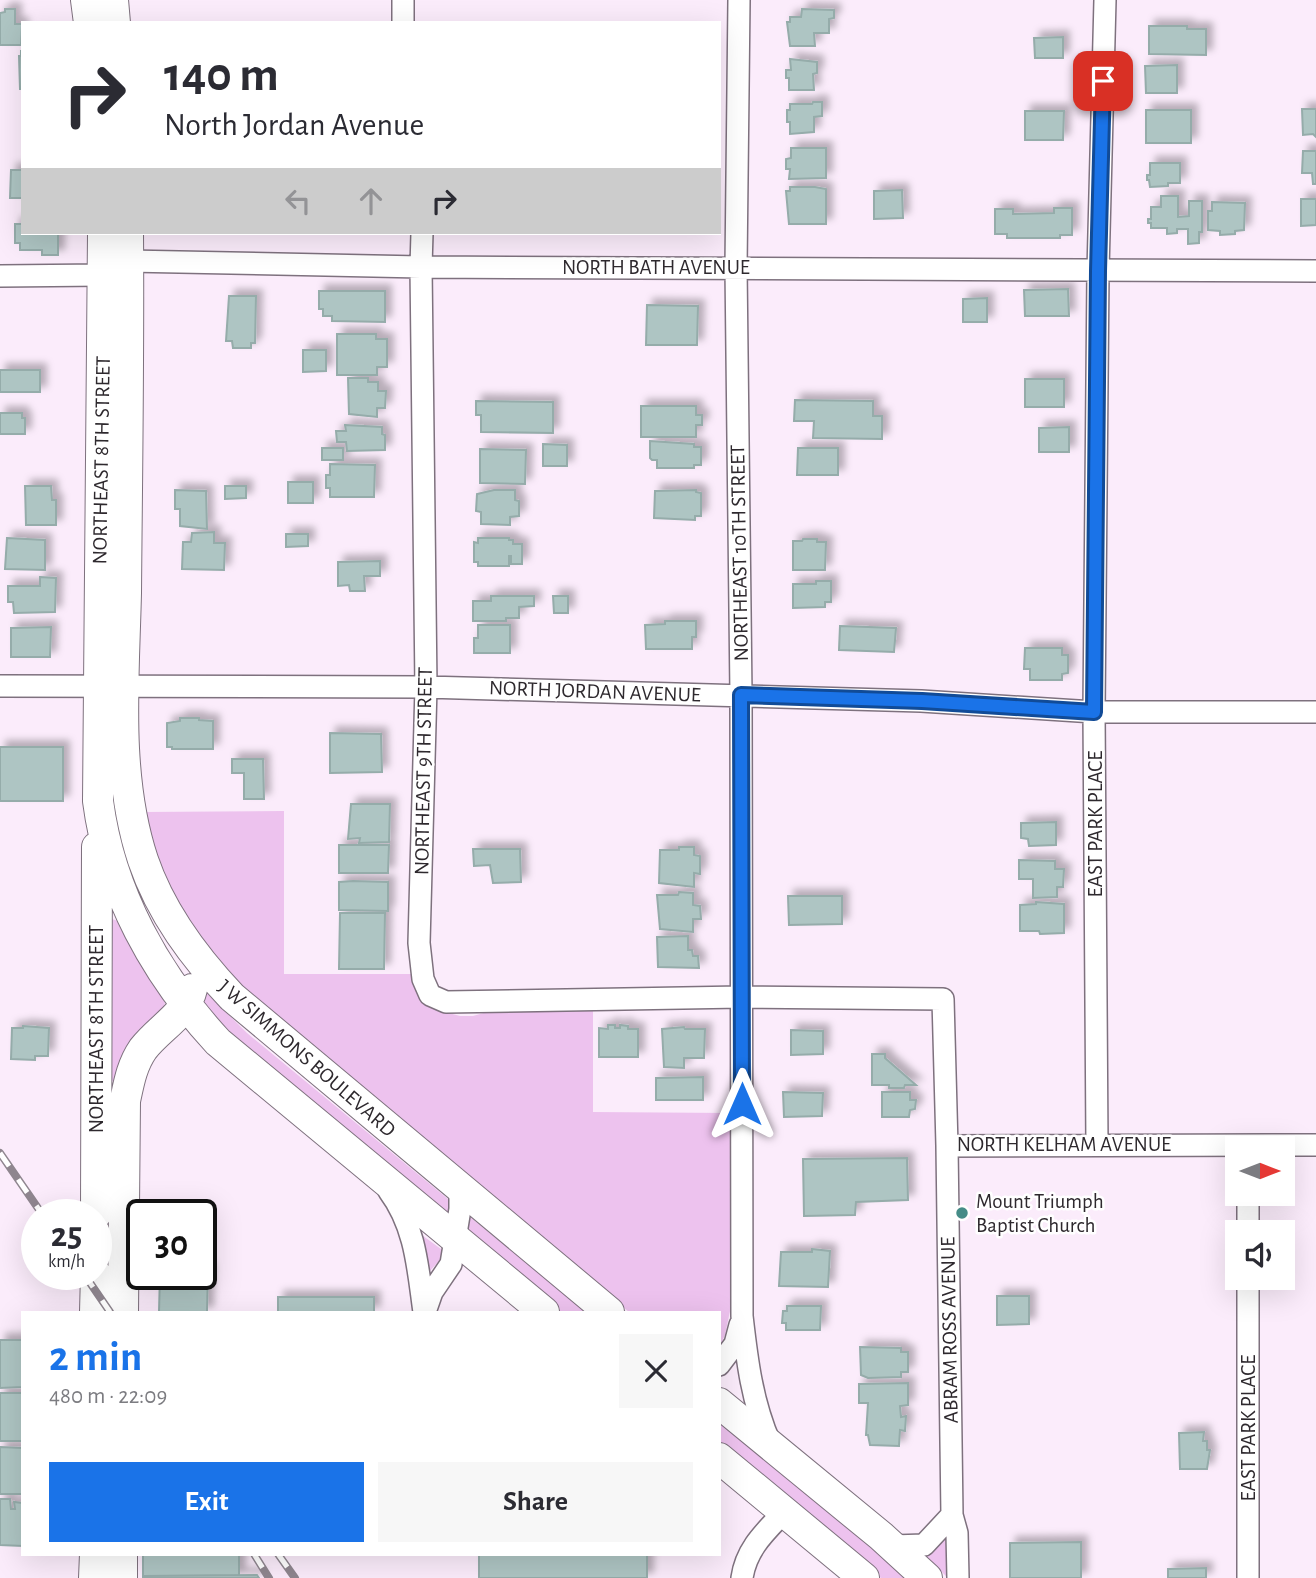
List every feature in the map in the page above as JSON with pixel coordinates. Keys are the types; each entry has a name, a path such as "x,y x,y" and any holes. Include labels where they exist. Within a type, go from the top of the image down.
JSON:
{"main road":[{"path":"86,0 89,21"},
{"path":"113,0 115,21"},
{"name":"NORTHEAST 8TH STREET","path":"104,235 120,256 112,686"},
{"name":"J W SIMMONS BOULEVARD","path":"112,686 98,802 106,848 121,892 149,948 186,1006 218,1042 543,1311"},
{"name":"J W SIMMONS BOULEVARD","path":"112,686 136,833 144,861 162,903 196,957 250,1014 608,1311"},
{"name":"NORTHEAST 8TH STREET","path":"96,1199 98,802"},
{"path":"186,1006 192,992 196,957"},
{"name":"NORTHEAST 8TH STREET","path":"123,1311 125,1101 132,1069 143,1049 186,1006"},
{"path":"96,1290 96,1311"},
{"path":"721,1405 893,1546 927,1578"},
{"path":"721,1460 864,1578"},
{"path":"94,1556 94,1578"},
{"path":"122,1556 122,1578"}],"street":[{"path":"403,0 403,21"},
{"name":"NORTHEAST 10TH STREET","path":"739,0 736,267 741,695 742,1316 752,1390 771,1445"},
{"name":"EAST PARK PLACE","path":"1097,1144 1094,712 1098,271 1105,0"},
{"name":"NORTHEAST 9TH STREET","path":"422,235 426,687 419,943 423,979 430,995 446,1002 741,998"},
{"name":"NORTH BATH AVENUE","path":"0,276 120,256 421,267 1316,271"},
{"name":"NORTH JORDAN AVENUE","path":"0,686 426,687 922,701 1094,712 1316,712"},
{"name":"NORTH KELHAM AVENUE","path":"741,998 943,999 947,1146 1097,1144 1225,1147"},
{"name":"NORTH KELHAM AVENUE","path":"1295,1146 1316,1145"},
{"name":"ABRAM ROSS AVENUE","path":"947,1146 952,1514 957,1533 957,1578"},
{"path":"373,1170 397,1203 408,1225 424,1311"},
{"path":"424,1311 432,1292 451,1264 460,1209 460,1189"},
{"name":"EAST PARK PLACE","path":"1248,1290 1248,1578"},
{"name":"NORTHEAST 10TH STREET","path":"721,1362 735,1344 742,1316"},
{"path":"743,1578 753,1547 784,1512"},
{"path":"893,1546 924,1545 952,1514"}],"shaded area":[{"path":"284,811 284,974 411,974 418,990 445,1012 460,1016 473,1016 501,1008 593,1010 593,1112 730,1113 730,1311 721,1343 721,1311 628,1311 259,1007 197,940 162,875 143,812"},
{"path":"112,919 118,921 165,1003 162,1012 114,1081 107,1081 107,925"},
{"path":"205,991 247,1033 448,1199 452,1210 448,1217 221,1033 197,993"},
{"path":"470,1217 585,1311 559,1311 467,1236 464,1221"},
{"path":"419,1233 441,1249 441,1259 427,1274"},
{"path":"721,1424 910,1578 881,1578 721,1447"},
{"path":"947,1532 949,1576 947,1577 926,1557"}],"building":[{"path":"5,9 15,9 15,24 21,24 21,45 0,45 0,13 5,12"},
{"path":"802,9 834,10 834,18 829,19 829,33 814,33 815,46 790,46 787,22 790,22 790,17 801,17"},
{"path":"1149,26 1206,29 1206,55 1149,54"},
{"path":"1063,37 1063,58 1035,58 1034,38"},
{"path":"21,56 21,89 20,89"},
{"path":"790,59 817,62 817,73 813,74 814,90 789,90 786,70 791,70"},
{"path":"1177,65 1177,93 1146,93 1145,66"},
{"path":"822,102 822,116 814,117 814,132 790,134 787,110 790,110 790,104"},
{"path":"1302,109 1316,109 1316,137 1313,134 1303,135"},
{"path":"1146,110 1191,110 1191,143 1146,143"},
{"path":"1025,111 1064,111 1063,140 1025,140"},
{"path":"791,148 826,148 826,178 789,179 790,169 786,169 786,159 791,158"},
{"path":"1303,151 1316,151 1316,184 1313,184 1312,173 1302,173"},
{"path":"1150,163 1180,163 1180,183 1150,187 1147,175 1150,175"},
{"path":"11,170 21,170 21,198 10,198"},
{"path":"790,187 826,189 826,224 789,224 786,191 790,191"},
{"path":"902,190 903,218 874,219 874,191"},
{"path":"1161,196 1178,196 1178,217 1189,216 1189,201 1202,201 1202,232 1199,232 1199,243 1188,244 1188,229 1177,229 1177,233 1167,234 1167,228 1151,228 1148,219 1151,219 1151,207 1161,207"},
{"path":"1301,199 1316,199 1316,225 1301,226"},
{"path":"1212,202 1245,203 1244,230 1220,235 1220,231 1208,230 1208,211 1212,211"},
{"path":"1054,208 1072,208 1072,235 1060,235 1060,238 1007,238 1007,234 995,234 995,209 1013,209 1013,214 1054,213"},
{"path":"15,224 21,224 21,235 58,235 58,255 42,255 42,250 20,250 20,243 15,243"},
{"path":"1068,289 1069,316 1025,316 1024,290"},
{"path":"319,291 385,291 385,322 332,321 332,316 323,316 323,309 319,309"},
{"path":"229,296 256,296 255,343 251,343 251,348 233,348 232,341 226,341"},
{"path":"987,298 987,322 963,322 963,299"},
{"path":"647,305 698,306 697,345 646,345"},
{"path":"337,334 376,334 376,339 387,339 387,367 377,367 377,375 337,375"},
{"path":"303,350 326,350 326,371 303,372"},
{"path":"0,370 40,370 40,392 0,392"},
{"path":"348,378 368,378 368,382 378,382 378,391 386,391 385,408 377,408 377,417 349,414"},
{"path":"1025,379 1064,379 1064,407 1025,407"},
{"path":"795,400 873,401 873,416 882,416 882,439 813,438 814,421 794,421"},
{"path":"476,401 553,402 553,433 481,432 481,415 476,415"},
{"path":"641,406 696,406 696,415 702,415 702,425 696,425 696,437 641,437"},
{"path":"0,413 22,413 22,418 25,418 25,434 0,434"},
{"path":"345,425 382,427 385,450 347,451 346,442 337,442 336,431 346,431"},
{"path":"1069,427 1069,452 1039,452 1039,428"},
{"path":"650,441 694,444 694,447 701,447 701,465 694,465 694,468 657,468 657,460 650,458"},
{"path":"543,444 567,445 567,466 543,466"},
{"path":"322,448 343,448 343,460 322,460"},
{"path":"798,448 838,448 838,475 797,475"},
{"path":"480,449 526,450 525,484 480,483"},
{"path":"330,464 375,465 374,497 330,497 330,488 326,488 326,475 330,475"},
{"path":"288,482 313,482 313,503 288,503"},
{"path":"25,486 51,486 52,500 56,500 56,525 26,525"},
{"path":"225,486 246,486 246,498 225,499"},
{"path":"175,490 206,491 207,529 180,526 180,509 175,509"},
{"path":"494,490 515,490 515,500 519,501 519,516 510,517 510,525 481,524 481,512 476,511 477,494"},
{"path":"696,490 701,493 701,516 695,516 695,520 654,518 655,491"},
{"path":"214,532 214,543 225,543 224,570 182,569 183,542 191,542 192,533"},
{"path":"286,534 308,534 308,546 286,547"},
{"path":"7,538 45,540 45,570 5,569"},
{"path":"478,538 509,538 513,540 513,544 522,544 522,564 511,564 509,556 509,566 478,566 478,562 474,562 474,542 478,543"},
{"path":"803,539 826,542 825,570 793,570 793,541"},
{"path":"380,561 380,576 364,576 365,591 350,591 349,585 338,586 338,562"},
{"path":"40,577 56,578 55,612 14,613 13,602 8,602 8,586 40,586"},
{"path":"816,581 831,581 831,602 825,602 825,607 793,608 793,584 816,584"},
{"path":"491,596 534,596 534,606 519,607 519,618 506,618 506,621 473,621 473,601 491,601"},
{"path":"553,596 568,596 568,613 554,613"},
{"path":"665,621 696,621 696,637 692,637 692,649 646,649 645,625 665,624"},
{"path":"478,625 510,625 510,653 474,653 474,638 478,638"},
{"path":"840,626 896,628 894,652 839,650"},
{"path":"51,627 50,657 11,657 11,628"},
{"path":"1025,648 1062,648 1062,655 1068,655 1068,673 1062,674 1062,680 1030,680 1030,669 1024,669"},
{"path":"180,718 213,721 213,749 167,747 167,723 180,721"},
{"path":"330,733 381,734 382,772 330,773"},
{"path":"0,747 63,747 63,801 0,801"},
{"path":"232,759 263,759 264,799 244,799 244,773 232,773"},
{"path":"351,804 390,804 389,842 359,843 360,838 348,839"},
{"path":"1056,822 1056,845 1029,846 1028,839 1021,838 1021,823"},
{"path":"339,845 389,845 388,873 339,873"},
{"path":"679,847 694,847 694,855 700,856 700,874 694,873 694,887 659,883 660,850 679,850"},
{"path":"473,849 520,849 521,882 493,883 490,865 474,866"},
{"path":"1019,860 1055,861 1055,869 1064,869 1063,887 1057,887 1057,897 1033,898 1033,879 1019,879"},
{"path":"339,882 388,882 388,911 339,910"},
{"path":"679,892 693,893 693,905 700,906 701,919 693,919 693,932 660,929 657,895 678,895"},
{"path":"788,896 842,896 842,924 789,925"},
{"path":"1036,902 1064,904 1064,933 1020,931 1020,905"},
{"path":"340,913 385,913 384,969 339,969"},
{"path":"688,936 688,950 692,950 693,956 698,956 699,968 658,967 657,937"},
{"path":"608,1025 638,1029 638,1057 599,1057 599,1028 608,1029"},
{"path":"12,1028 49,1028 48,1056 35,1056 35,1060 11,1059"},
{"path":"662,1029 705,1029 704,1058 684,1058 684,1068 664,1067"},
{"path":"791,1030 823,1031 823,1054 791,1055"},
{"path":"872,1054 885,1054 885,1058 916,1085 889,1088 889,1085 872,1085"},
{"path":"703,1077 703,1100 656,1100 656,1078"},
{"path":"783,1092 823,1093 822,1116 784,1117"},
{"path":"882,1092 910,1092 910,1100 916,1100 915,1109 910,1110 909,1117 882,1117"},
{"path":"907,1158 908,1200 856,1202 855,1215 804,1216 803,1159"},
{"path":"812,1249 830,1251 828,1287 779,1286 781,1252 812,1252"},
{"path":"160,1290 208,1290 207,1311 159,1311"},
{"path":"997,1296 1029,1296 1029,1324 997,1325"},
{"path":"278,1297 374,1297 374,1311 278,1311"},
{"path":"787,1306 821,1306 820,1330 786,1330 786,1323 782,1323 783,1311 787,1311"},
{"path":"0,1340 21,1340 21,1387 0,1388"},
{"path":"860,1347 901,1348 901,1352 908,1352 908,1372 901,1372 901,1377 868,1378 861,1375"},
{"path":"908,1383 908,1405 900,1406 901,1417 906,1416 905,1431 900,1430 899,1446 870,1445 866,1435 868,1403 859,1403 859,1384"},
{"path":"0,1393 21,1393 21,1441 0,1441"},
{"path":"1204,1432 1203,1441 1207,1441 1207,1450 1210,1450 1207,1469 1180,1469 1179,1433"},
{"path":"0,1447 21,1448 21,1494 0,1494"},
{"path":"0,1499 10,1499 11,1509 15,1509 14,1502 21,1503 21,1546 0,1545"},
{"path":"1081,1542 1081,1578 1010,1578 1010,1543"},
{"path":"143,1556 239,1556 239,1575 143,1576"},
{"path":"479,1556 647,1556 647,1578 479,1578"},
{"path":"1206,1568 1206,1578 1168,1578 1168,1569"},
{"path":"257,1575 259,1578 143,1578 143,1576"}],"railway":[{"path":"0,1153 32,1199"},
{"path":"95,1290 109,1311"},
{"path":"255,1556 269,1578"},
{"path":"279,1556 295,1578"}],"place":[{"name":"Mount Triumph Baptist Church","path":"962,1213"}],"route":[{"path":"742,1104 741,695 922,701 1094,712 1098,271 1103,81"}]}
